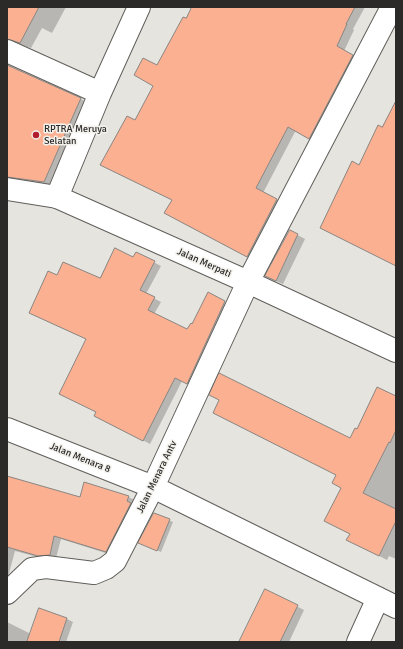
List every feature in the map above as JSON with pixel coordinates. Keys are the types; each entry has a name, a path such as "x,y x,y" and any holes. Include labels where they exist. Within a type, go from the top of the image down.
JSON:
{"street":[{"path":"57,197 100,93 139,7"},
{"name":"Jalan Menara Antv","path":"7,593 32,569 46,567 94,573 106,568 115,561 153,487 248,282 392,7"},
{"path":"7,51 100,93"},
{"name":"Jalan Merpati","path":"7,189 57,197 248,282 396,351"},
{"name":"Jalan Menara 8","path":"7,429 153,487 387,603"},
{"path":"358,642 387,603"}],"building":[{"path":"7,7 39,7 20,43 7,39"},
{"path":"192,7 355,7 337,46 353,55 309,139 288,127 256,188 277,199 247,257 164,213 172,200 100,165 127,116 135,120 153,86 134,75 143,58 157,65 183,17 186,18"},
{"name":"RPTRA Meruya Selatan","path":"7,65 81,98 44,182 7,177"},
{"path":"396,101 396,266 320,228 352,161 359,165 378,125 382,127"},
{"path":"290,230 298,234 276,281 265,276"},
{"path":"115,248 133,257 136,252 155,261 140,290 155,297 148,310 187,329 191,323 192,324 208,292 225,301 187,384 175,378 143,441 94,416 96,412 59,394 86,339 29,313 48,271 57,275 63,262 100,278"},
{"path":"219,373 350,438 355,428 357,429 377,387 396,396 396,430 363,493 396,509 396,521 379,556 346,540 350,534 324,521 341,488 332,483 336,475 213,413 219,400 209,395"},
{"path":"7,476 80,497 84,482 129,496 127,501 131,503 106,552 54,536 50,555 38,556 7,547"},
{"path":"154,513 170,519 157,551 138,543"},
{"path":"265,589 298,605 280,642 239,642"},
{"path":"39,608 67,618 59,642 27,642"}],"place":[{"name":"RPTRA Meruya Selatan","path":"36,135"}]}
